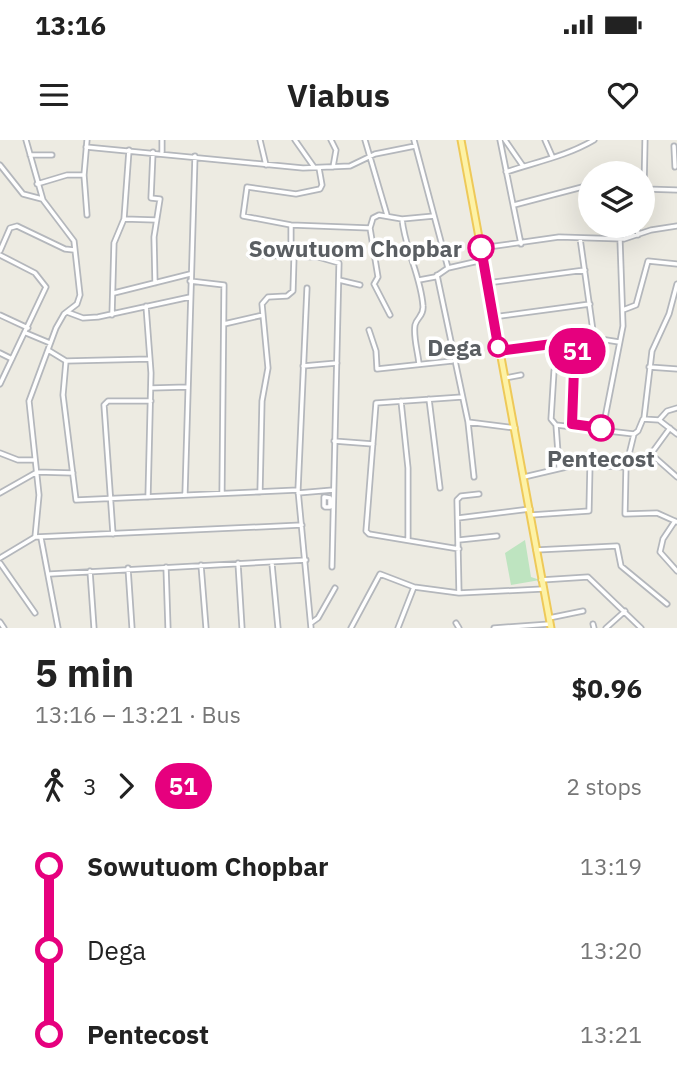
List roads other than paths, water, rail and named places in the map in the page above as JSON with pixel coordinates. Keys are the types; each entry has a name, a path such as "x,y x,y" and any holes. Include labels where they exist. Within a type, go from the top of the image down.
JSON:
{"main road":[{"path":"461,140 550,623"}],"street":[{"path":"26,140 43,200 68,230 75,250 79,300 56,328 29,401 37,472 38,537 50,574 58,628"},
{"path":"86,215 84,175 87,140"},
{"path":"162,140 162,152"},
{"path":"260,140 265,165"},
{"path":"295,140 316,168 322,185 320,188 296,194 246,188 243,216 291,225 370,228"},
{"path":"331,140 335,148 333,167"},
{"path":"365,140 387,215"},
{"path":"414,140 448,268"},
{"path":"503,140 506,173 521,244"},
{"path":"503,140 523,166"},
{"path":"545,140 552,156"},
{"path":"644,161 645,140"},
{"path":"673,140 675,167"},
{"path":"506,173 552,156 572,153 591,141"},
{"path":"86,147 316,168 350,166 370,157 415,146"},
{"path":"112,315 114,243 124,219 129,150"},
{"path":"153,152 151,198 160,199 156,220 155,283"},
{"path":"30,155 52,155"},
{"path":"185,495 195,156"},
{"path":"0,169 23,194 43,200"},
{"path":"37,184 67,175 84,175"},
{"path":"514,205 578,188"},
{"path":"655,189 677,190"},
{"path":"390,315 374,284 378,276 370,228 374,216 387,215 402,219 434,216"},
{"path":"124,219 156,220"},
{"path":"402,219 406,247 419,280 424,309 415,327 419,364"},
{"path":"260,492 262,401 268,368 264,300 287,296 293,291 291,225"},
{"path":"0,384 46,289 35,272 0,253 9,230 17,226 65,249 75,250"},
{"path":"655,231 677,226"},
{"path":"481,248 559,237 578,238"},
{"path":"594,338 580,238 627,238"},
{"path":"603,428 623,310 620,240"},
{"path":"250,255 336,260 339,280 332,567"},
{"path":"419,280 437,275 448,268 483,260"},
{"path":"623,310 636,305 648,261 677,264"},
{"path":"487,283 585,270"},
{"path":"114,293 190,274"},
{"path":"437,275 468,422 474,477"},
{"path":"339,280 360,285"},
{"path":"190,281 225,285 222,493"},
{"path":"677,284 669,314 654,344 644,418 634,434 626,467 625,514 657,513 677,521 663,539 660,552 677,571"},
{"path":"307,288 298,491 311,626"},
{"path":"67,312 88,318 190,297"},
{"path":"493,317 590,304"},
{"path":"146,306 151,388 148,497"},
{"path":"0,315 50,343"},
{"path":"224,324 263,315"},
{"path":"369,330 376,351 377,369 453,361"},
{"path":"499,351 594,338 619,342"},
{"path":"572,424 575,341"},
{"path":"48,350 66,361 150,359"},
{"path":"0,353 12,359"},
{"path":"66,361 63,395 76,500 333,490"},
{"path":"303,366 337,363"},
{"path":"649,367 677,369"},
{"path":"554,371 551,419 556,425 559,467"},
{"path":"505,378 520,376"},
{"path":"151,388 188,387"},
{"path":"458,549 366,532 376,403 463,397"},
{"path":"429,399 440,488"},
{"path":"113,534 105,403 151,401"},
{"path":"401,401 408,468 408,540"},
{"path":"659,420 667,411 677,408"},
{"path":"644,418 659,420 677,434"},
{"path":"468,422 515,428"},
{"path":"556,425 572,424 634,434"},
{"path":"670,428 651,454 677,477"},
{"path":"334,440 373,444"},
{"path":"0,453 18,460 35,460"},
{"path":"524,477 559,467 590,464 626,467"},
{"path":"458,518 530,512 589,511 590,464"},
{"path":"0,493 37,472 73,473"},
{"path":"460,593 458,498 479,494"},
{"path":"0,558 29,538 38,537 302,525"},
{"path":"459,540 497,536"},
{"path":"536,550 617,546 619,564 667,604"},
{"path":"50,574 128,568 272,564 306,560"},
{"path":"0,564 35,613"},
{"path":"239,564 242,628"},
{"path":"272,564 278,628"},
{"path":"201,565 206,628"},
{"path":"166,567 168,628"},
{"path":"128,568 132,628"},
{"path":"90,571 94,628"},
{"path":"351,628 380,574 414,587 460,593 543,589"},
{"path":"541,580 588,577 641,628"},
{"path":"398,628 414,587"},
{"path":"311,626 335,589"},
{"path":"494,628 550,623 583,611"},
{"path":"606,628 625,611"},
{"path":"0,622 4,628"},
{"path":"456,623 459,628"}],"place":[{"name":"Sowutuom Chopbar","path":"481,248"},
{"name":"Dega","path":"498,347"},
{"name":"Pentecost","path":"601,428"}]}
